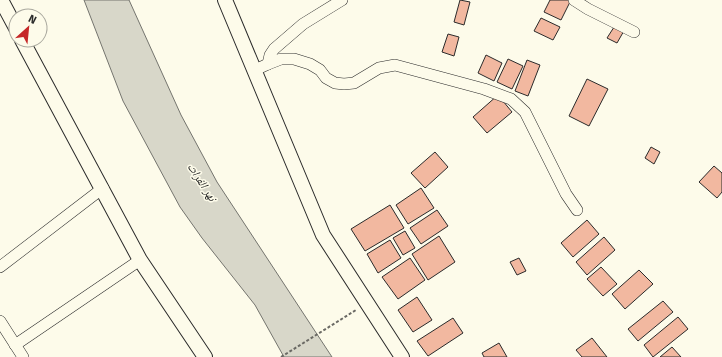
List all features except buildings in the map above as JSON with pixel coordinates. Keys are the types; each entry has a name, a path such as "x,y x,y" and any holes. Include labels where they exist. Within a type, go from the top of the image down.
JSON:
{"street":[{"path":"1,0 8,13"},
{"path":"225,0 323,235 402,357"},
{"path":"268,64 270,55 274,49 303,24 342,0"},
{"path":"574,0 588,9 634,32"},
{"path":"26,48 103,188 140,260 205,357"},
{"path":"255,70 281,59 294,59 310,64 320,70 326,78 335,83 344,84 354,83 379,68 396,65 484,89 511,99 525,112 566,194 577,210"},
{"path":"0,267 103,188"},
{"path":"15,345 140,260"},
{"path":"0,321 23,357"}],"path":[{"path":"281,357 351,312"}],"water":[{"name":"نهر الفرات","path":"84,0 129,0 181,115 217,182 332,357 284,357 255,305 202,238 180,207 123,101"}]}
